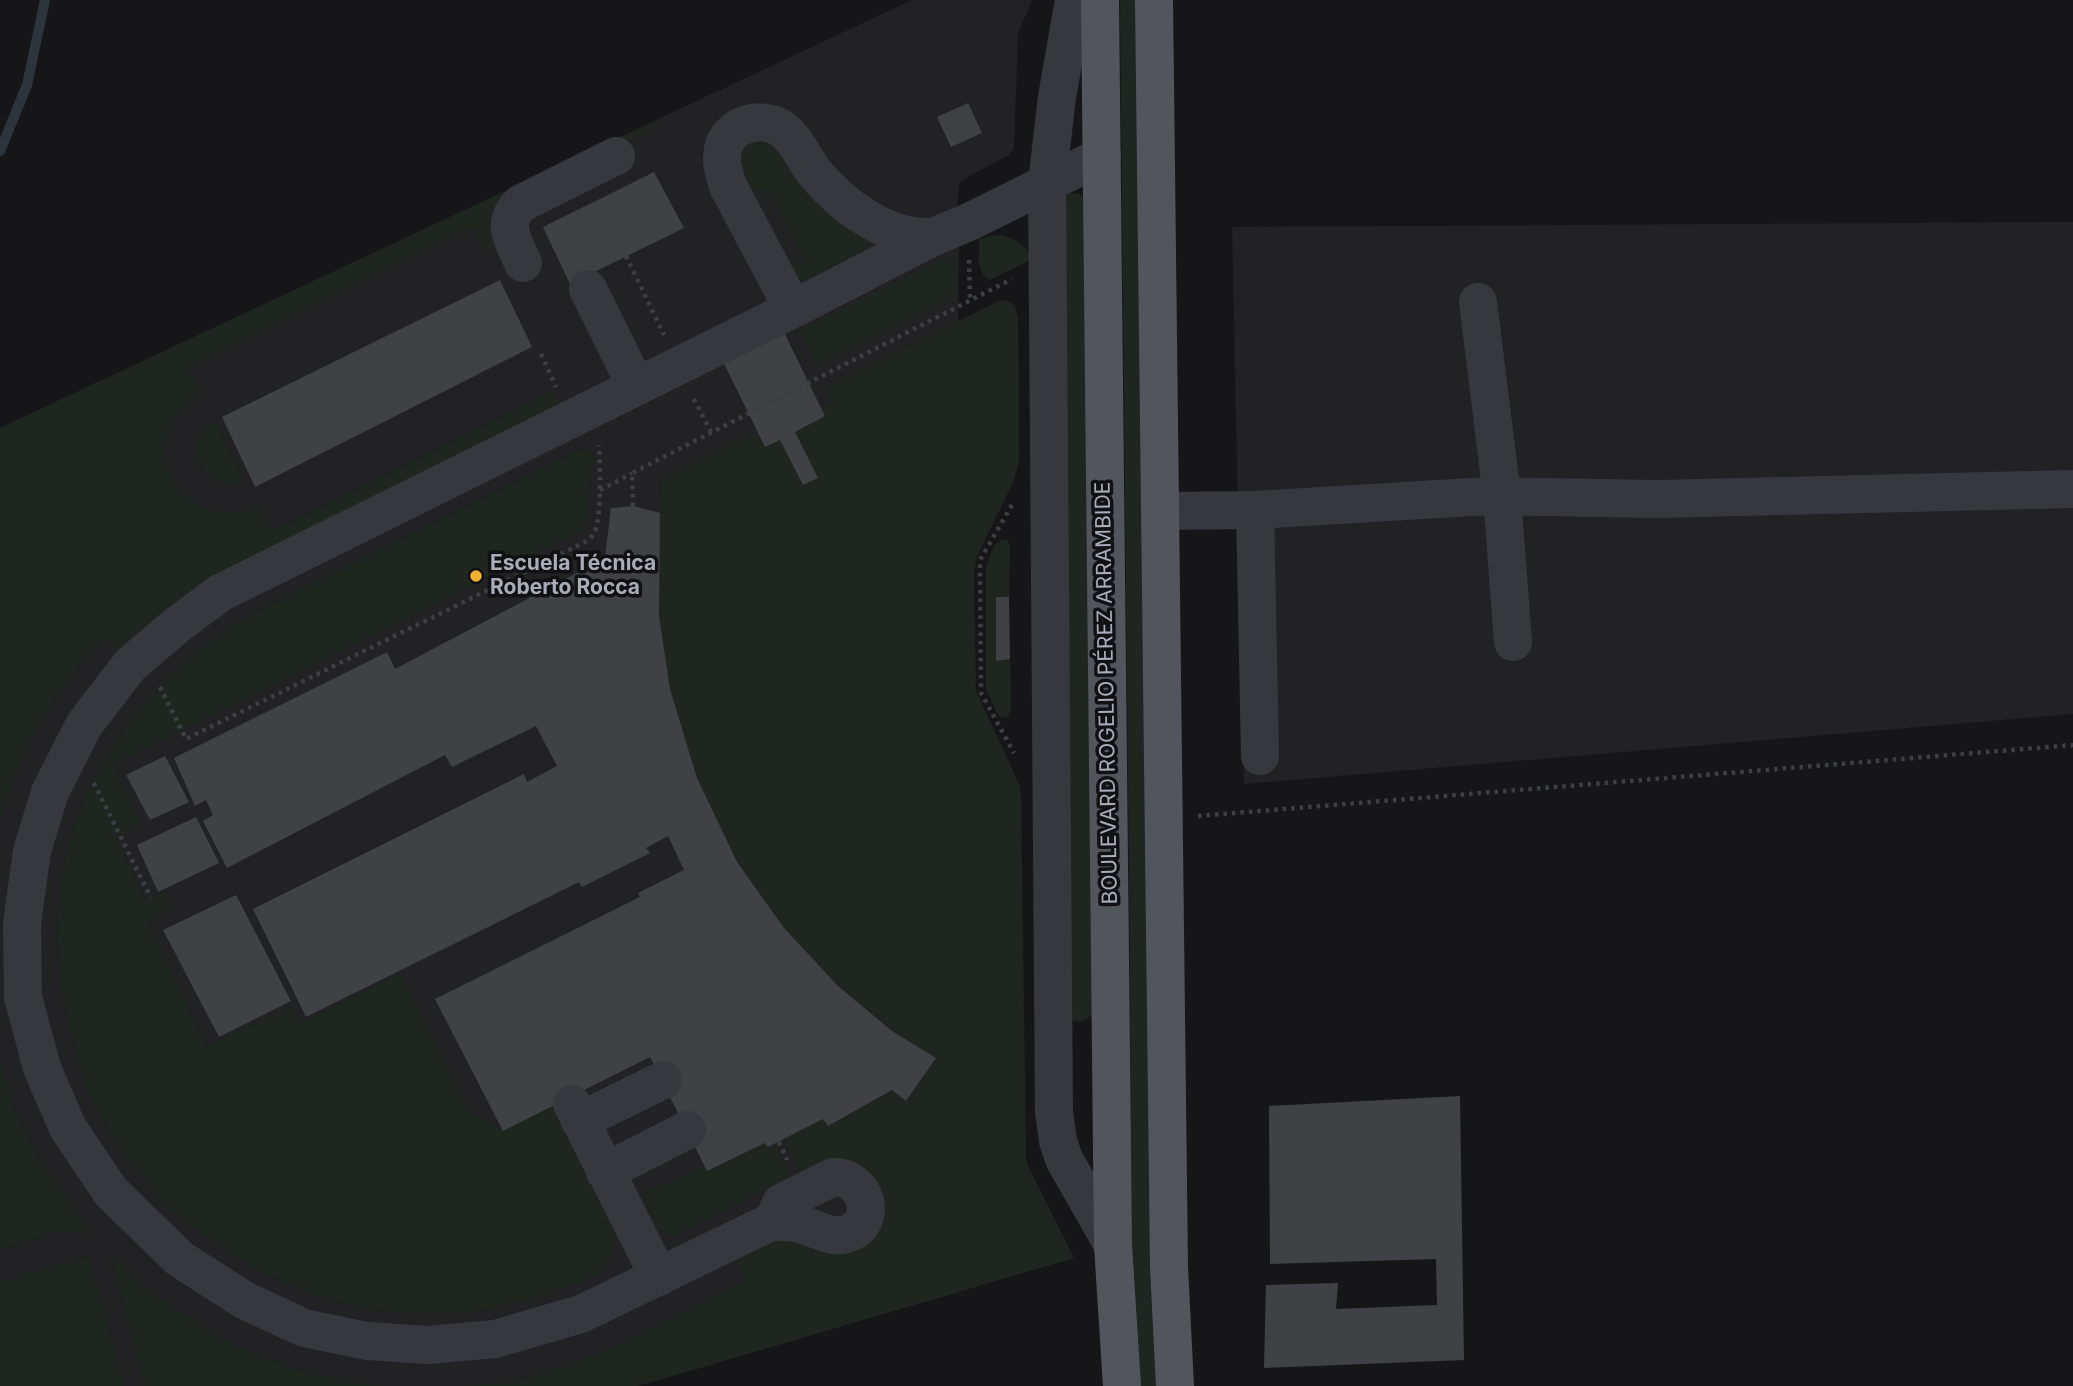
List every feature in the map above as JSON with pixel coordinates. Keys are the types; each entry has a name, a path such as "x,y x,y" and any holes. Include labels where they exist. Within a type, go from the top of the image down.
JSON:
{"main road":[{"name":"BOULEVARD ROGELIO PÉREZ ARRAMBIDE","path":"1100,0 1113,1245 1122,1386"},
{"path":"1152,7 1169,1267 1175,1386"}],"lane":[{"path":"1074,0 1057,97 1046,183 1054,1112 1058,1141 1064,1159 1113,1245"},
{"path":"793,309 724,172 722,160 725,141 746,124 757,120 766,121 786,131 814,172 861,214 883,227 905,235 933,237"},
{"path":"523,263 509,229 512,212 520,204 615,156"},
{"path":"773,1222 581,1314 495,1339 428,1345 367,1341 304,1328 244,1300 180,1259 111,1192 68,1128 42,1068 23,997 22,923 32,851 50,792 84,725 130,665 220,593 933,237 1102,156"},
{"path":"588,289 636,386"},
{"path":"1478,302 1502,496 1513,642"},
{"path":"1160,511 1255,510 1502,496 1657,499 2073,489"},
{"path":"1255,510 1260,755"},
{"path":"659,1277 576,1112 663,1080"},
{"path":"605,1172 687,1130"}],"path":[{"path":"968,254 970,301"},
{"path":"626,257 664,336"},
{"path":"600,490 1017,277"},
{"path":"541,354 558,391"},
{"path":"692,395 711,432"},
{"path":"156,680 186,738 583,543 595,532 600,490 597,440"},
{"path":"632,473 633,506"},
{"path":"1017,496 981,560 981,693 1018,760"},
{"path":"1163,819 2073,745"},
{"path":"89,775 151,898"},
{"path":"779,1142 793,1171"}],"shaded area":[{"name":"Escuela Técnica Roberto Rocca","path":"912,0 1032,0 1018,33 1014,148 1009,155 959,184 958,321 949,358 1009,1277 638,1386 0,1386 0,428"},
{"path":"1120,0 1136,0 1159,1386 1138,1386 1131,1265"},
{"path":"653,122 656,128 489,212 498,232 495,247 484,253 471,228 189,368 202,393 177,415 168,434 165,456 171,477 195,502 216,511 242,512 260,506 273,531 552,391 559,404 225,570 121,652 105,636 68,682 36,731 16,773 0,822 0,428"},
{"path":"768,138 875,240 873,244 796,283 777,260 801,265 804,261 771,196 741,184 737,151 743,144"},
{"path":"1073,193 1085,198 1092,1014 1078,1021 1069,1018 1063,197"},
{"path":"2073,222 2073,714 1244,784 1232,227"},
{"path":"998,235 1019,242 1034,258 990,280 985,277 980,267 979,239"},
{"path":"959,250 958,293 954,298 817,367 799,330"},
{"path":"1006,300 1015,306 1018,318 1019,461 1014,480 977,556 974,573 976,691 1020,786 1021,794 1026,1157 1074,1258 638,1386 470,1386 543,1373 612,1347 746,1281 737,1261 789,1234 883,1206 803,1180 784,1139 823,1119 828,1126 892,1090 907,1101 935,1058 878,1018 824,972 777,920 756,892 720,830 687,747 664,659 658,581 662,478 744,436 759,434 765,447 780,440 803,485 817,478 795,432 824,416 821,408 832,402 825,387 999,301"},
{"path":"215,420 246,482 217,482 208,477 201,467 197,442 202,431"},
{"path":"587,448 594,456 585,529 115,764 141,825 116,837 146,900 166,891 173,908 149,922 207,1046 294,1006 302,1022 401,973 471,1112 503,1131 558,1102 621,1236 613,1239 613,1252 609,1262 596,1275 526,1302 496,1308 467,1313 406,1313 376,1310 318,1296 253,1266 175,1213 133,1166 97,1111 86,1086 69,1028 59,972 57,944 60,888 72,831 95,775 131,717 188,658 246,617"},
{"path":"1004,539 1008,540 1010,546 1009,597 996,598 996,660 1010,659 1011,709 1008,716 1002,718 997,714 986,689 986,567 995,544"},
{"path":"0,1059 16,1112 40,1158 94,1236 60,1230 0,1251"},
{"path":"765,1143 769,1147 775,1144 791,1177 673,1236 659,1232 644,1197 650,1189 664,1182 666,1185 705,1166 708,1171"},
{"path":"110,1253 157,1296 235,1346 296,1369 377,1386 144,1386"},
{"path":"90,1256 125,1386 0,1386 0,1282"}],"building":[{"path":"968,103 982,133 951,147 937,117"},
{"path":"654,172 684,228 570,284 543,227"},
{"path":"500,280 532,347 255,487 222,417"},
{"path":"774,312 825,416 795,432 818,478 803,485 780,440 765,447 713,341"},
{"name":"Escuela Técnica Roberto Rocca","path":"633,506 660,513 659,616 670,689 697,778 737,862 784,928 838,986 892,1031 936,1058 906,1101 892,1090 828,1126 823,1119 768,1147 765,1143 707,1171 650,1057 503,1131 435,999 640,897 638,893 684,870 668,836 646,848 650,853 582,887 579,882 306,1017 253,909 524,774 527,782 557,766 536,726 452,767 445,755 227,868 203,821 213,815 206,800 195,806 174,758 387,652 395,669 605,558 611,508"},
{"path":"996,597 1009,597 1010,659 996,661"},
{"path":"165,756 189,802 150,820 126,775"},
{"path":"196,817 219,863 158,892 137,845"},
{"path":"236,895 291,1001 219,1037 163,930"},
{"path":"1460,1096 1464,1360 1264,1368 1266,1285 1338,1283 1336,1309 1437,1305 1436,1259 1270,1264 1269,1106"}],"waterway":[{"path":"0,151 27,85 45,0"}],"place":[{"name":"Escuela Técnica Roberto Rocca","path":"476,576"}]}
